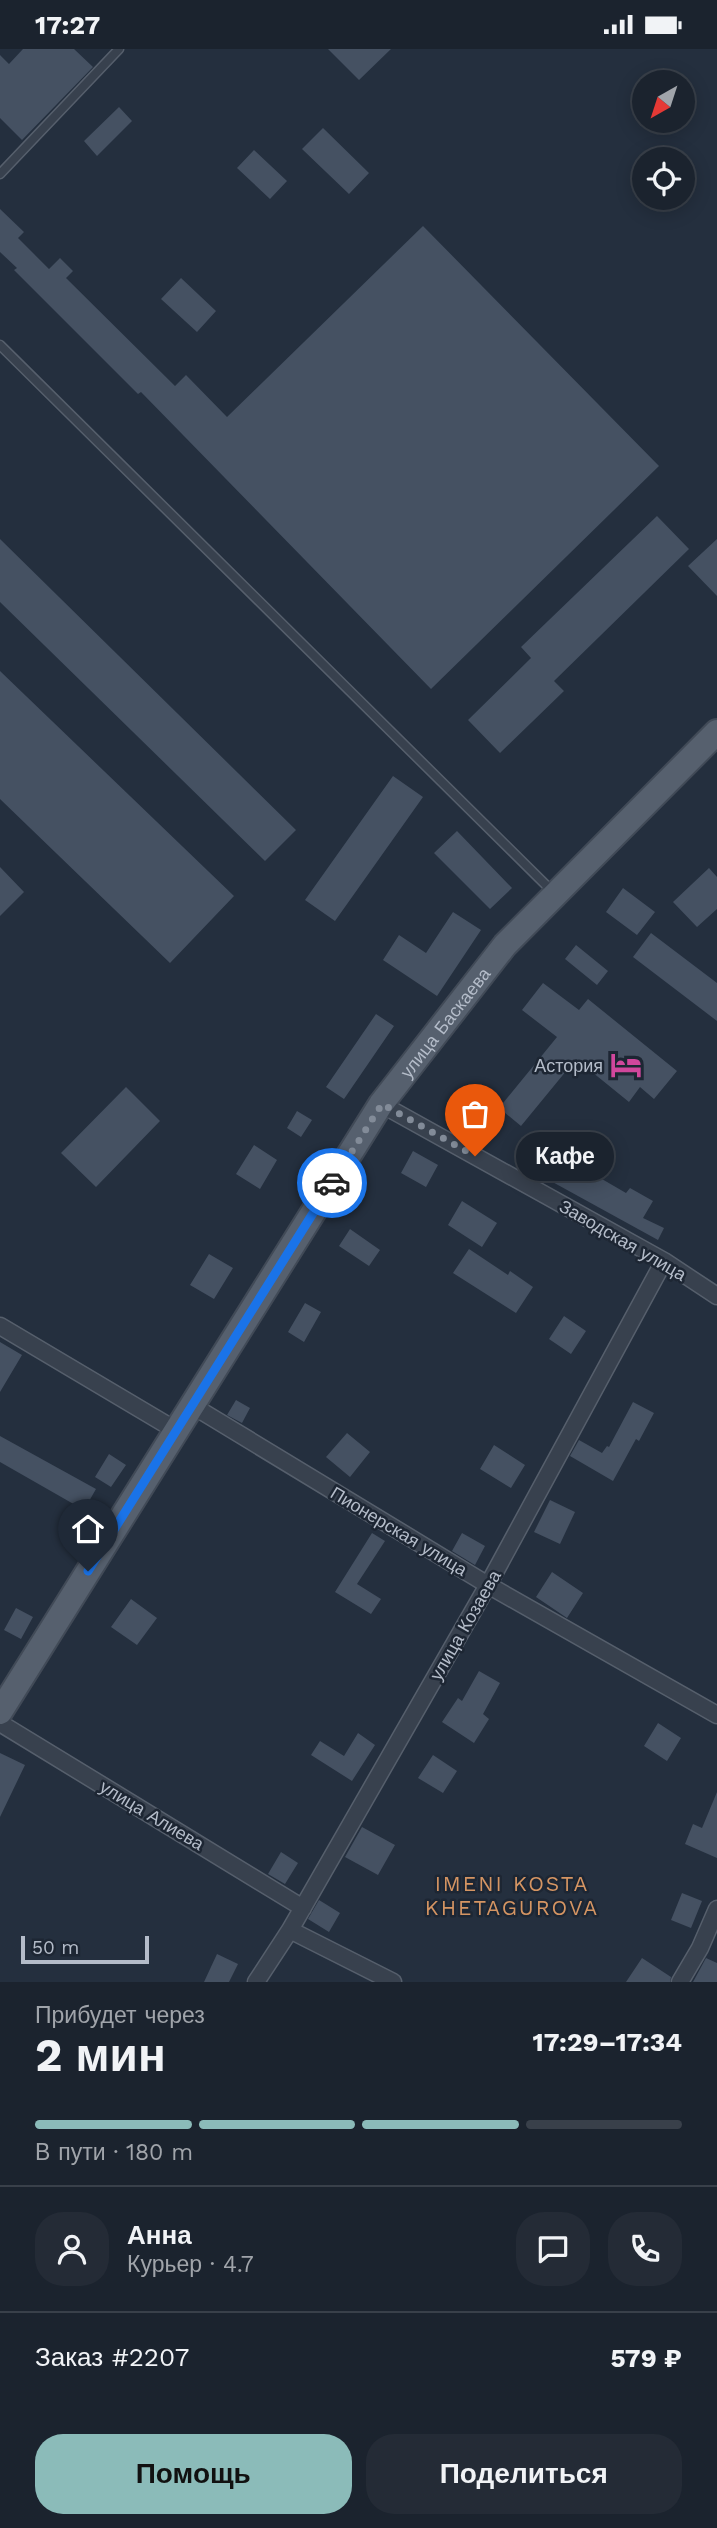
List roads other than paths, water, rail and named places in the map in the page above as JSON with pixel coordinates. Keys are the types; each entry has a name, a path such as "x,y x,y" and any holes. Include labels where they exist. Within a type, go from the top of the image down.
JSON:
{"main road":[{"name":"улица Баскаева","path":"0,1712 382,1104 505,945 717,732"}],"street":[{"name":"Заводская улица","path":"382,1104 664,1261 717,1296"},
{"name":"улица Козаева","path":"256,1982 303,1908 488,1585 664,1261"},
{"path":"0,1326 177,1431"},
{"name":"Пионерская улица","path":"193,1406 488,1585 717,1715"},
{"name":"улица Алиева","path":"0,1723 303,1908"},
{"path":"680,1982 700,1948 717,1909"},
{"path":"290,1930 393,1982"}],"lane":[{"path":"0,174 119,49"},
{"path":"0,345 555,894"}],"place":[{"name":"Астория","path":"626,1065"},
{"name":"Кафе","path":"475,1156"}],"district":[{"name":"IMENI KOSTA KHETAGUROVA","path":"512,1895"}]}
